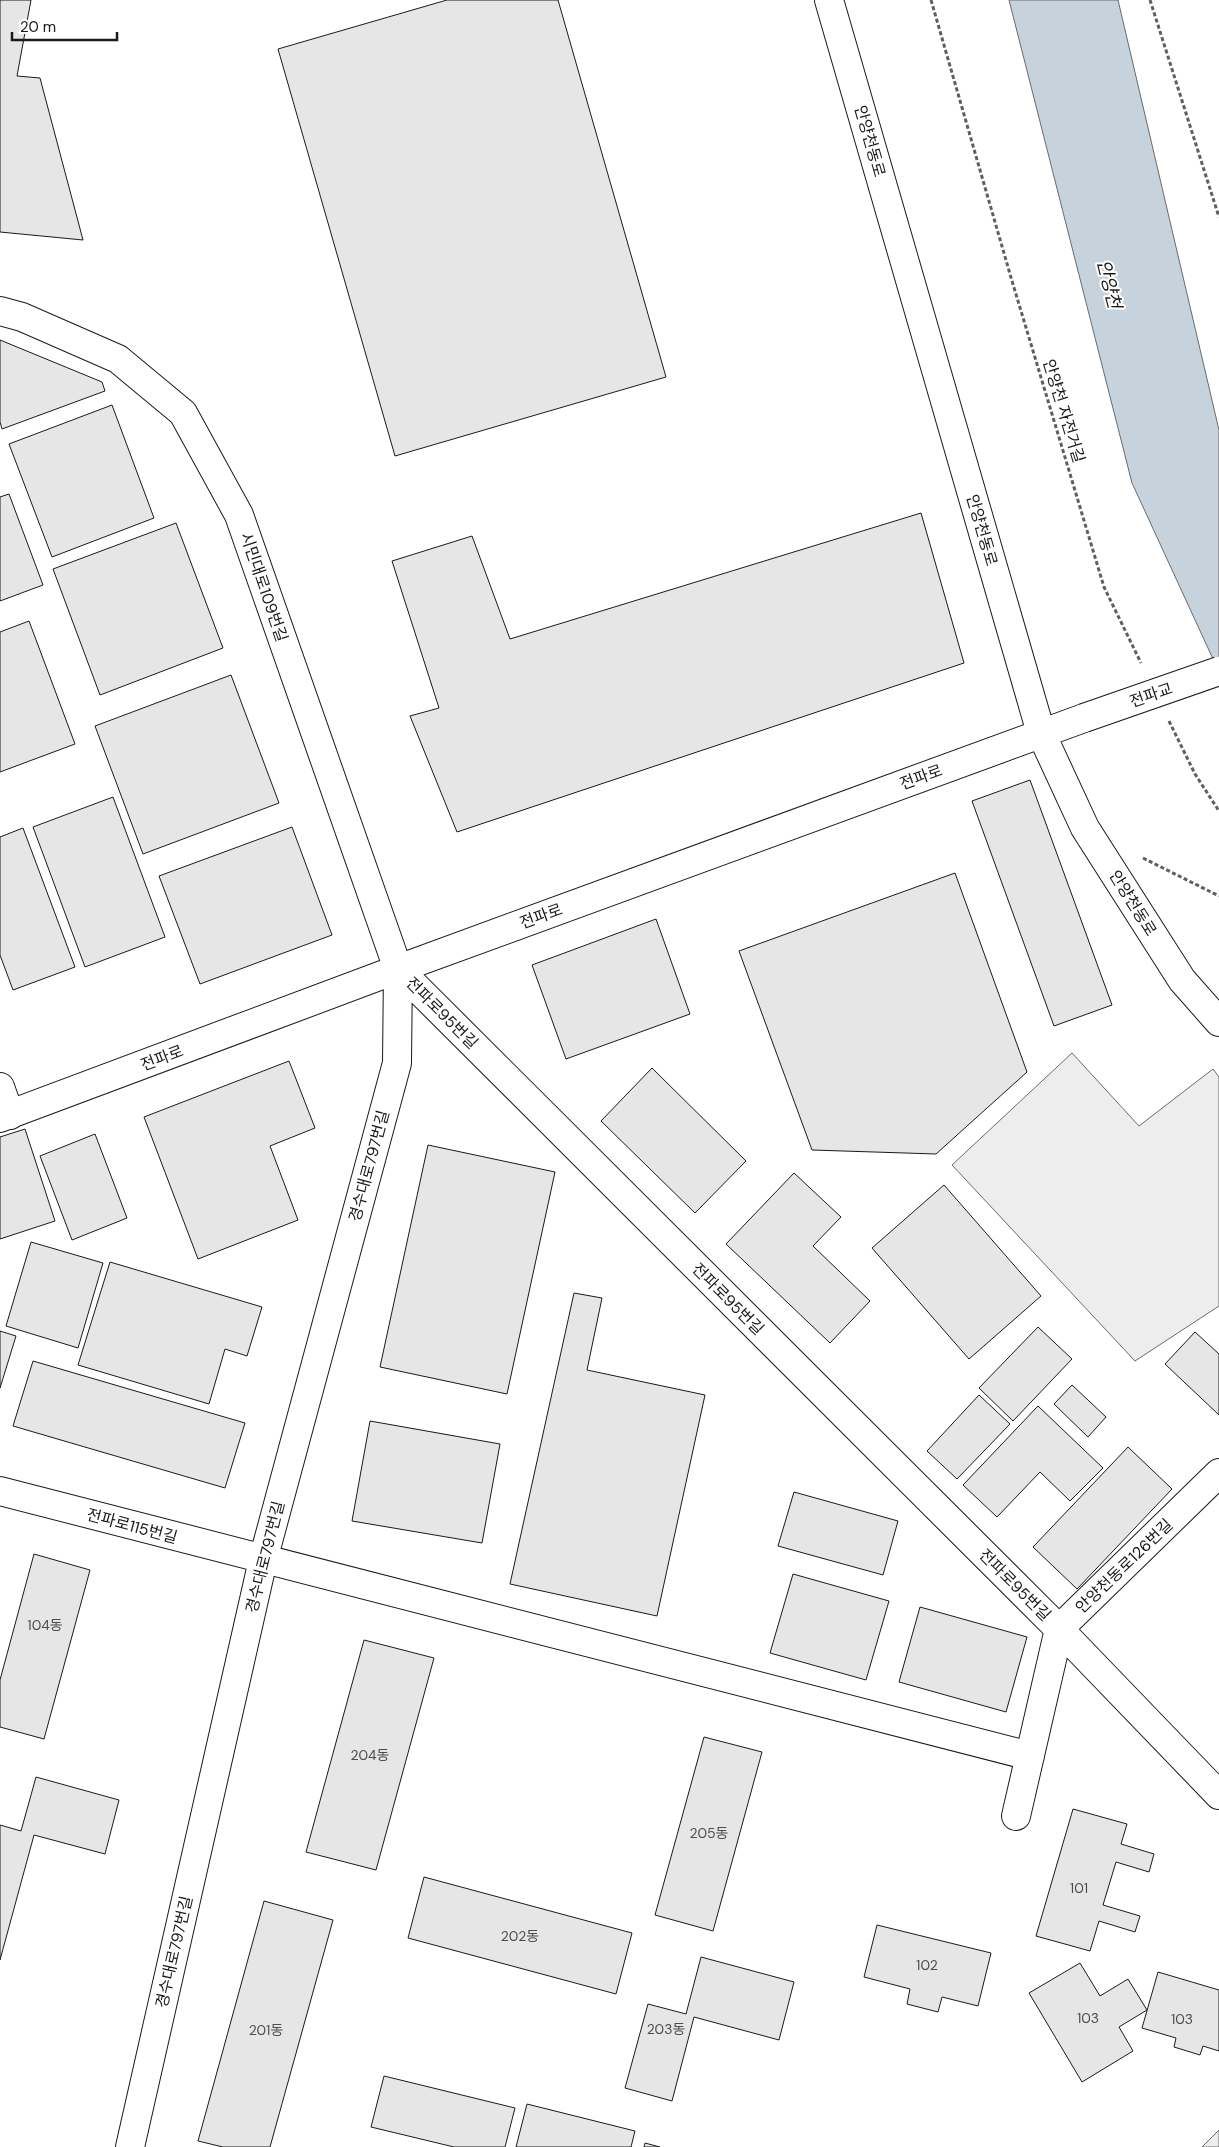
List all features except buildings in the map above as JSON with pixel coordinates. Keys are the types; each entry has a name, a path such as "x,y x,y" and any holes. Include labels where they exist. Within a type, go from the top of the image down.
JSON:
{"street":[{"name":"안양천동로","path":"829,0 1041,733 1085,828 1182,980 1219,1022"},
{"name":"시민대로109번길","path":"0,311 22,317 118,359 183,413 239,515 398,969"},
{"name":"전파교","path":"1084,718 1219,671"},
{"name":"전파로","path":"5,1117 398,969 1084,718"},
{"name":"경수대로797번길","path":"130,2147 263,1560 397,1063 398,969"},
{"name":"전파로95번길","path":"398,969 1059,1629 1219,1795"},
{"path":"0,1086 5,1117"},
{"name":"안양천동로126번길","path":"1059,1629 1219,1473"},
{"name":"전파로115번길","path":"0,1491 1030,1756"},
{"path":"1016,1816 1059,1629"}],"path":[{"name":"안양천 자전거길","path":"931,0 1012,282 1104,587 1143,667"},
{"path":"1150,0 1219,217"},
{"path":"1165,712 1195,774 1219,811"},
{"path":"1135,853 1219,896"}],"shaded area":[{"path":"1072,1053 1139,1126 1213,1069 1219,1077 1219,1306 1135,1361 952,1165"},
{"path":"1219,2130 1219,2147 1202,2147"}],"water":[{"name":"안양천","path":"1009,0 1118,0 1219,430 1219,672 1132,483"}]}
